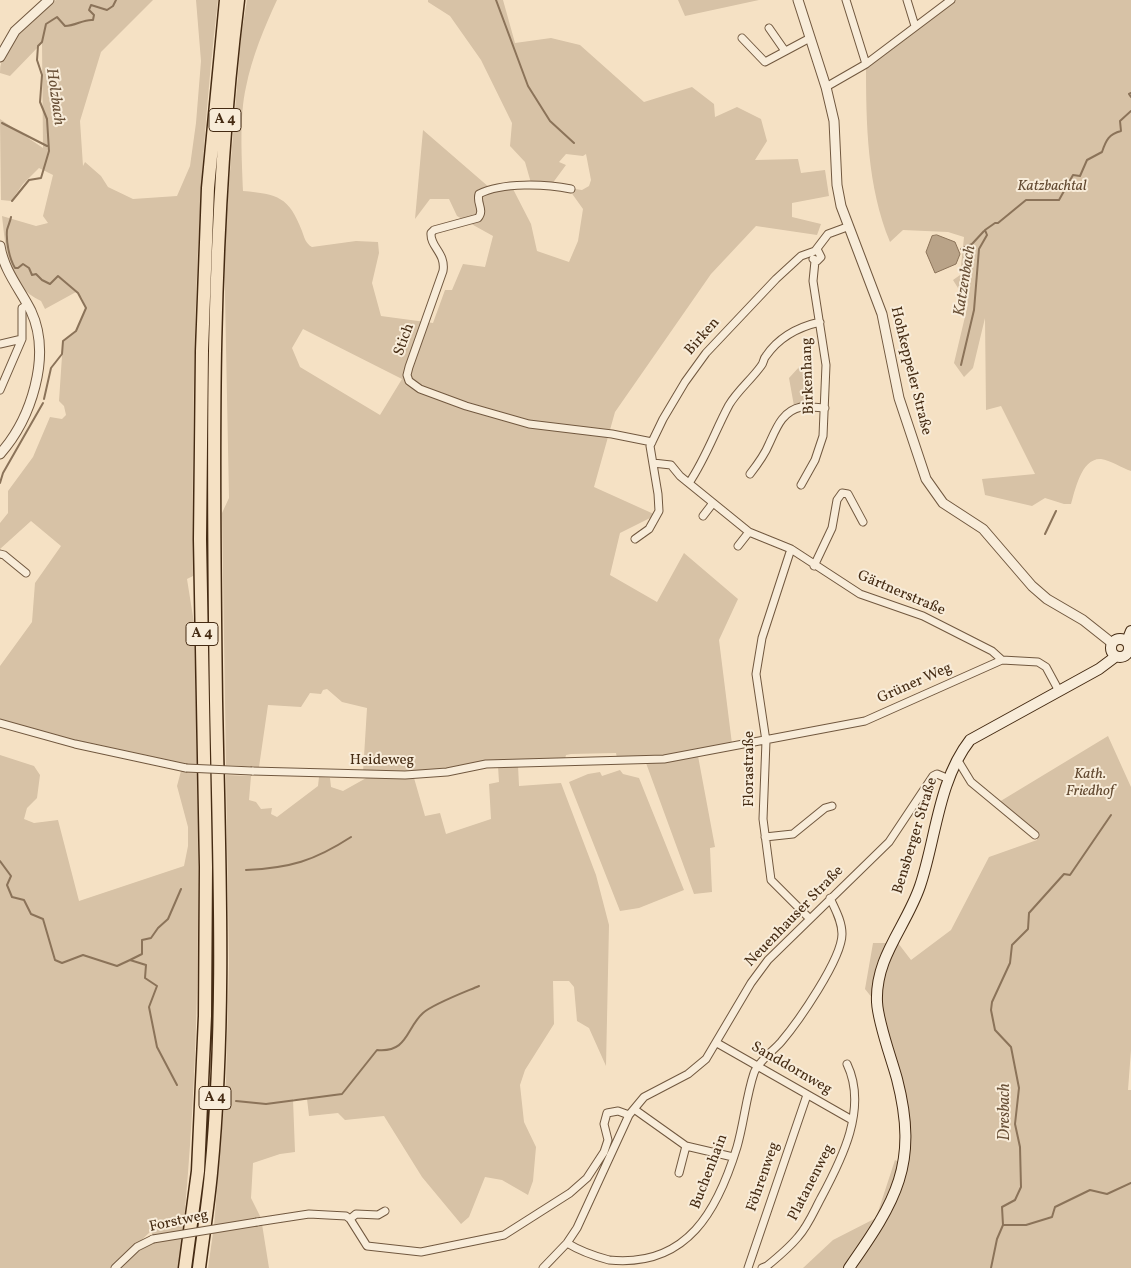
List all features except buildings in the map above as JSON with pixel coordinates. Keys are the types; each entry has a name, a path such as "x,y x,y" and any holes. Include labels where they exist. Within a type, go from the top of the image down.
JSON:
{"highway":[{"name":"A 4","path":"186,1268 198,1172 205,1016 206,867 200,510 202,351 212,143 226,0"},
{"name":"A 4","path":"199,1268 212,1163 220,926 215,618 215,296 222,145 238,0"}],"main road":[{"path":"1129,636 1129,656 1115,657 1111,651 1112,643 1129,636"},
{"name":"Bensberger Straße","path":"849,1268 880,1224 900,1178 906,1125 900,1089 877,1004 877,985 881,965 920,888 949,779 957,758 970,740 1099,669 1115,657"}],"street":[{"path":"0,57 15,31 49,0"},
{"name":"Hohkeppeler Straße","path":"798,0 826,87 834,121 837,185 847,227 882,314 899,398 931,488 948,508 983,529 1039,592 1083,620 1112,643"},
{"path":"846,0 866,64"},
{"path":"907,0 915,26"},
{"path":"826,87 866,64 951,0"},
{"path":"769,28 786,51"},
{"path":"742,38 765,62 810,38"},
{"name":"Stich","path":"571,189 552,186 490,188 479,194 477,198 481,211 478,218 434,230 431,233 431,239 443,258 443,271 409,367 409,382 420,389 466,406 521,422 612,434 652,442"},
{"name":"Birken","path":"652,442 675,398 706,353 776,279 801,256 810,254 817,249 828,234 847,227"},
{"path":"0,246 6,268 36,324 40,354 29,409 20,429 0,454"},
{"path":"810,254 815,261 821,255 817,249"},
{"name":"Birkenhang","path":"801,485 820,449 825,408 826,364 813,281 815,261"},
{"path":"0,390 22,339 22,308 27,305"},
{"path":"689,483 705,459 712,437 725,416 728,406 741,387 762,365 765,357 788,334 820,322"},
{"path":"0,344 22,339"},
{"path":"750,474 782,418 793,410 803,407 825,408"},
{"path":"635,539 649,529 659,511 658,494 650,451 652,442"},
{"path":"653,463 669,463 689,483 748,532 791,549"},
{"path":"814,566 832,528 837,500 842,494 848,494 863,522"},
{"path":"702,516 713,503"},
{"path":"738,546 748,532"},
{"name":"Gärtnerstraße","path":"791,549 814,566 860,594 910,610 992,651 1002,660"},
{"name":"Florastraße","path":"791,549 758,654 756,674 766,741 764,819 771,880 809,918"},
{"path":"0,554 4,555 26,574"},
{"name":"Grüner Weg","path":"766,741 865,721 1002,660 1038,662 1043,664 1059,691"},
{"name":"Heideweg","path":"0,723 75,744 186,768 366,776 428,774 486,764 664,759 766,741"},
{"path":"957,758 971,782 1035,835"},
{"name":"Neuenhauser Straße","path":"543,1268 567,1243 577,1228 631,1112 644,1097 694,1070 717,1042 751,982 768,960 889,842 933,776 937,774 949,779"},
{"path":"765,837 793,834 825,808 832,806"},
{"name":"Buchenhain","path":"567,1243 594,1256 624,1264 644,1264 667,1259 684,1247 701,1229 713,1210 733,1157 754,1072 798,1018 837,956 842,932 841,923 830,898"},
{"name":"Sanddornweg","path":"717,1042 852,1120"},
{"name":"Platanenweg","path":"762,1268 768,1266 799,1237 842,1159 852,1120 853,1076 847,1064"},
{"name":"Föhrenweg","path":"748,1268 807,1095"},
{"path":"350,1219 367,1246 406,1252 421,1252 504,1235 570,1193 587,1178 604,1152 608,1140 604,1124 607,1113 618,1111 631,1112 686,1146 733,1157"},
{"path":"679,1173 686,1146"},
{"name":"Forstweg","path":"115,1268 137,1247 153,1239 309,1214 346,1216 350,1219 356,1214 378,1215 385,1211"}],"green space":[{"path":"56,0 153,0 101,52 80,121 83,166 85,162 101,176 108,187 133,199 177,196 190,166 201,61 196,0 218,0 204,144 196,288 193,576 187,579 194,623 197,764 180,764 80,743 0,720 0,666 32,622 35,583 61,546 31,521 0,549 0,523 8,513 8,491 33,457 50,417 62,419 66,415 64,406 59,401 63,341 76,331 86,308 82,298 76,292 45,309 41,301 21,286 10,265 7,254 2,216 36,226 48,223 43,216 53,175 39,168 23,184 11,201 1,200 0,119 43,148 42,43 10,76 0,73 2,61 12,41 29,23"},
{"path":"247,0 277,0 255,54 244,99 242,112 243,191 265,194 281,199 292,211 308,244 312,247 356,241 378,242 379,253 372,283 381,316 433,323 445,290 452,290 463,264 485,267 493,236 457,216 449,199 430,199 415,219 423,130 490,188 512,187 531,224 537,251 569,262 578,241 583,209 568,188 582,190 589,186 591,180 586,154 583,156 566,154 559,162 566,165 552,184 531,183 525,162 510,146 512,123 481,60 450,16 428,2 428,0 503,0 515,43 551,38 580,45 644,102 692,87 714,104 715,117 737,107 761,119 767,141 755,160 798,159 801,173 825,170 829,196 792,203 792,217 821,224 817,235 756,226 711,274 615,412 594,487 656,515 620,533 610,575 657,602 684,553 738,599 719,640 732,744 648,758 617,758 616,753 571,754 566,755 565,759 427,772 363,773 367,708 342,702 327,689 323,690 321,694 310,693 301,707 268,705 259,767 226,765 222,513 229,498 224,246 241,37","holes":["303,329 402,379 380,415 300,367 292,348"]},
{"path":"678,0 759,0 685,16"},
{"name":"Katzbachtal","path":"951,0 1131,0 1131,471 1112,462 1101,459 1094,460 1088,464 1080,476 1071,504 1064,504 1045,498 1032,506 985,495 982,479 1035,474 1001,406 986,410 985,318 973,368 964,377 954,363 968,304 953,280 970,268 970,265 961,266 964,237 948,232 903,230 890,242 882,221 869,154 866,64"},
{"path":"800,366 806,380 805,405 794,406 789,378"},
{"name":"Kath. Friedhof","path":"1108,736 1131,787 1131,1050 1128,1090 1131,1090 1131,1268 803,1268 833,1240 876,1218 895,1160 902,1164 906,1125 877,1004 865,989 873,943 898,943 911,960 951,930 989,857 1037,840 1034,832 999,802"},
{"path":"0,755 34,766 40,775 37,798 27,808 24,819 34,823 58,820 79,901 184,866 188,846 188,827 177,786 181,771 197,773 197,1002 192,1116 183,1231 154,1235 150,1232 112,1268 0,1268"},
{"path":"698,756 715,847 710,848 712,892 694,894 646,763"},
{"path":"518,765 519,786 561,783 596,875 609,925 606,1066 589,1028 577,1021 574,987 569,981 553,981 554,1024 525,1070 520,1085 524,1122 536,1147 533,1181 528,1195 502,1180 485,1177 469,1217 461,1224 422,1177 384,1116 345,1120 338,1113 309,1116 307,1099 293,1099 295,1152 280,1154 253,1163 251,1198 261,1218 214,1226 226,1080 229,963 226,775 251,776 249,800 256,802 261,809 272,808 271,814 277,817 318,786 319,777 330,778 331,787 343,791 368,777 414,778 425,816 440,813 446,834 491,819 489,784 499,782 498,766"},
{"path":"620,770 623,774 639,778 684,890 639,908 620,911 569,782 588,774 600,772 602,776"},
{"path":"262,1224 269,1268 208,1268 213,1233"},
{"path":"183,1237 178,1268 119,1268 148,1246"}],"shaded area":[{"path":"937,235 955,242 960,254 956,264 935,273 926,252 932,236"}],"waterway":[{"name":"Holzbach","path":"12,201 29,180 41,178 49,151 47,119 40,102 42,75 37,60 38,46 42,42 46,24 57,17 65,26 93,20 94,15 89,10 91,5 107,10 113,6 116,0"},
{"path":"496,0 528,86 550,121 574,143"},
{"name":"Katzenbach","path":"1131,93 1129,94 1131,97"},
{"name":"Katzenbach","path":"961,365 974,310 979,249 987,235 985,230 998,223 1026,200 1059,200 1073,175 1080,176 1087,160 1102,152 1108,138 1121,131 1120,121 1131,111"},
{"path":"2,123 47,146"},
{"name":"Holzbach","path":"11,217 7,230 7,239 15,268 23,264 29,268 32,275 36,274 50,284 58,276 78,293 86,308 76,331 63,341 62,354 51,368 44,399"},
{"path":"961,249 972,244 984,231"},
{"name":"Holzbach","path":"0,483 3,473 43,403"},
{"path":"1045,534 1056,511"},
{"name":"Dresbach","path":"991,1268 997,1239 1003,1225 1002,1207 1015,1200 1021,1187 1020,1147 1015,1124 1019,1088 1011,1047 995,1030 991,1010 992,1002 1010,963 1012,945 1028,929 1029,913 1064,874 1070,875 1111,815"},
{"path":"246,870 301,862 325,852 351,837"},
{"path":"0,861 11,876 7,885 12,897 24,900 31,914 43,919 55,960 62,963 83,955 117,966 130,960 146,965 145,978 157,986 149,1007 157,1047 177,1085"},
{"path":"130,960 142,954 142,940 151,938 168,919 181,889"},
{"path":"236,1101 266,1104 342,1094 377,1050 387,1050 401,1044 423,1013 441,1002 479,986"},
{"path":"1003,1225 1026,1225 1052,1217 1055,1207 1090,1190 1107,1194 1131,1183"}]}
